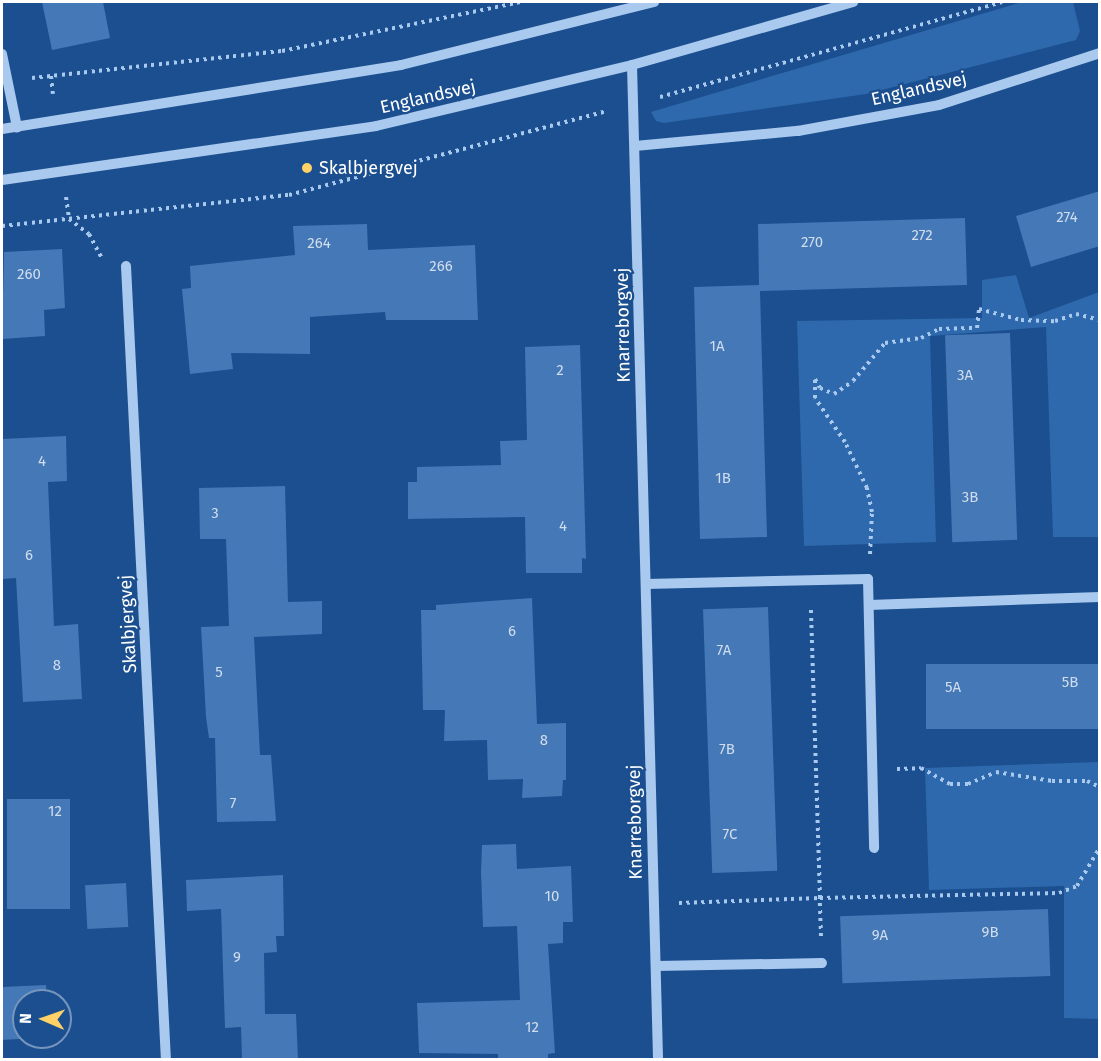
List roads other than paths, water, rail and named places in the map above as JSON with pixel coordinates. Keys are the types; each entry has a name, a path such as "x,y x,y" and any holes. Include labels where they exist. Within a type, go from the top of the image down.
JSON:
{"street":[{"name":"Englandsvej","path":"2,129 401,65 654,2"},
{"name":"Englandsvej","path":"2,180 376,126 632,65 854,2"},
{"name":"Englandsvej","path":"635,146 798,131 939,105 1100,53"},
{"path":"2,54 17,127"},
{"name":"Knarreborgvej","path":"632,65 658,1059"},
{"name":"Skalbjergvej","path":"126,266 166,1059"},
{"path":"646,584 868,579 874,848"},
{"path":"868,604 1100,597"},
{"path":"656,966 822,963"}],"place":[{"name":"Skalbjergvej","path":"307,168"}]}
